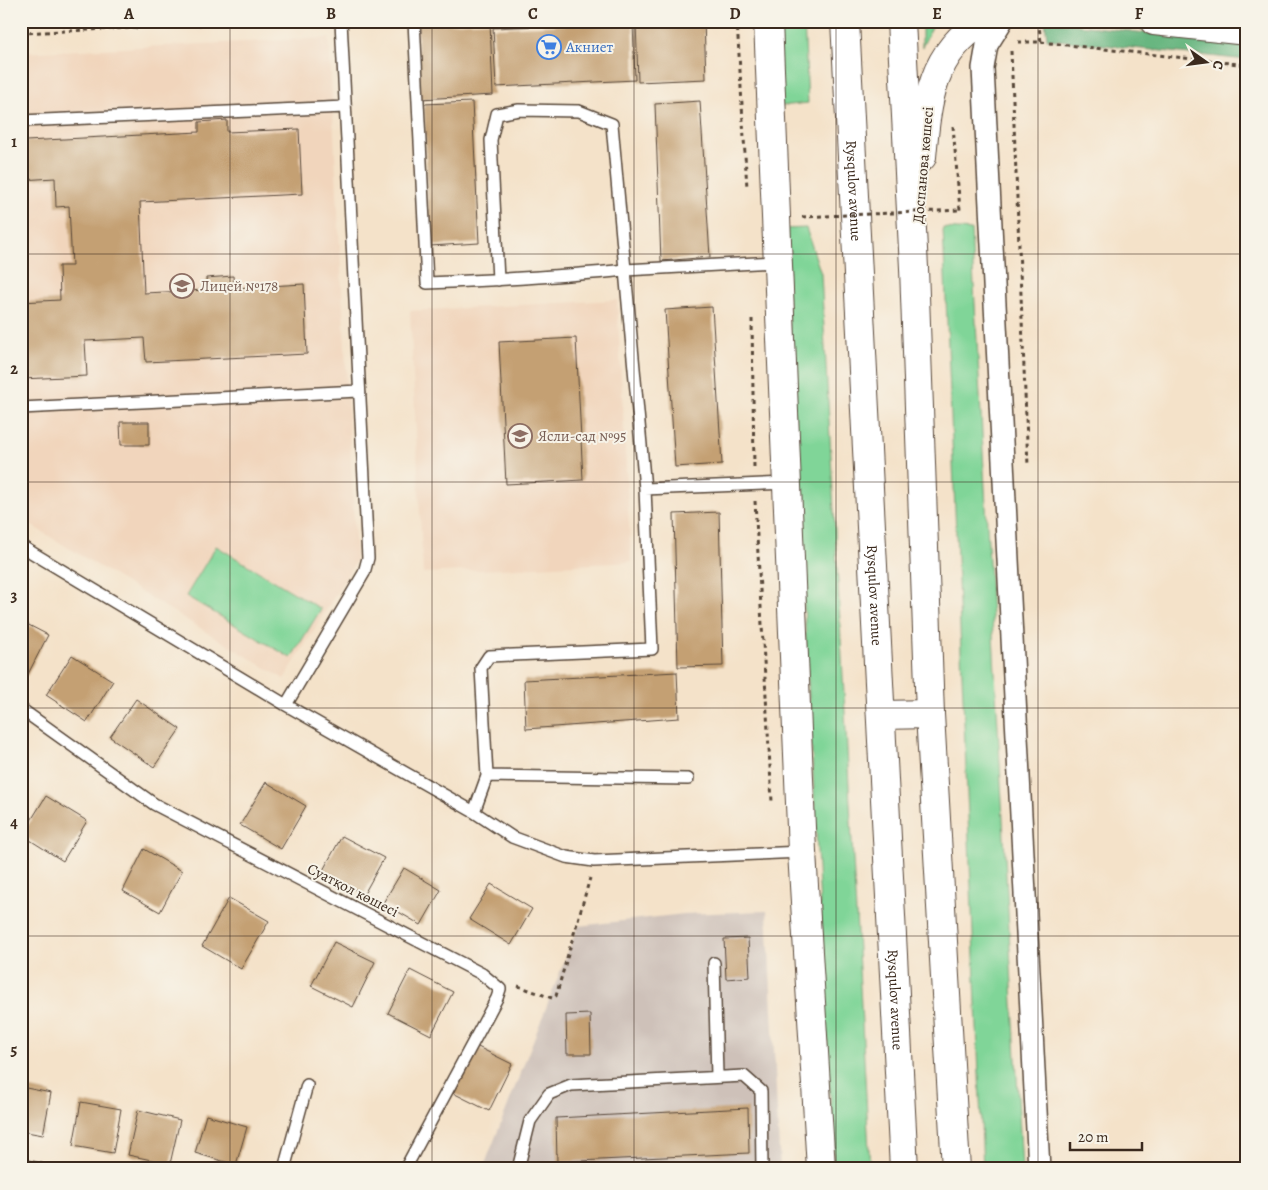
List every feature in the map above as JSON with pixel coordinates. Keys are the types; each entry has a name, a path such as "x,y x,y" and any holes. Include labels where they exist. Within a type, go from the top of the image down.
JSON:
{"main road":[{"path":"768,21 776,262 802,852 821,1169"},
{"name":"Rysqulov avenue","path":"846,21 904,1169"},
{"path":"901,21 914,268 930,714 956,1169"},
{"name":"Доспанова көшесі","path":"914,268 926,108 936,78 948,52 966,32 984,21"},
{"path":"1154,21 1247,30"},
{"path":"1234,21 1247,30"},
{"path":"881,715 930,714"}],"street":[{"path":"1002,21 987,45 983,68 1039,1169"}],"lane":[{"path":"286,705 364,573 368,558 341,21"},
{"path":"414,21 427,283 776,262"},
{"path":"21,122 345,106"},
{"path":"474,812 488,776 481,668 489,656 652,649 645,489 612,124 580,111 519,110 497,114 491,140 498,280"},
{"path":"21,408 359,391"},
{"path":"645,489 786,483"},
{"path":"21,546 286,705 474,812 512,837 535,847 566,857 594,861 802,852"},
{"name":"Суатқол көшесі","path":"21,709 154,804 482,974 495,983"},
{"path":"488,776 688,779"},
{"path":"714,963 717,1076"},
{"path":"405,1169 497,998 500,989 495,983"},
{"path":"518,1169 530,1121 549,1094 571,1086 717,1076 744,1076 762,1091 762,1169"},
{"path":"284,1169 307,1085"},
{"path":"21,1165 40,1169"}],"path":[{"path":"21,33 284,21"},
{"path":"1039,26 1040,42"},
{"path":"1029,473 1015,104 1011,51 1019,40 1247,66"},
{"path":"802,216 960,210 953,125"},
{"path":"495,983 509,983 546,997 552,998 556,996 594,861"}],"shaded area":[{"name":"Лицей №178","path":"329,38 356,561 284,679 21,519 21,53"},
{"name":"Ясли-сад №95","path":"617,300 631,562 423,573 410,311"},
{"path":"767,911 780,1169 483,1169 578,926 684,914"}],"green space":[{"path":"777,21 804,21 808,103 781,106"},
{"path":"922,21 935,21 922,47"},
{"path":"1045,21 1247,45 1247,60 1047,39"},
{"path":"806,228 821,274 870,1169 834,1169 784,229"},
{"path":"943,228 971,230 1022,1169 983,1169"},
{"path":"216,546 321,609 291,658 186,596"}],"building":[{"path":"636,21 704,21 706,79 638,82"},
{"path":"490,22 493,95 420,99 417,25"},
{"path":"633,22 635,80 496,87 493,28"},
{"path":"700,101 710,257 661,261 655,104"},
{"path":"472,102 479,243 430,246 424,104"},
{"path":"227,120 227,132 299,129 302,194 140,202 144,293 207,290 206,278 233,276 234,288 304,284 307,354 146,362 144,338 85,341 87,376 21,379 21,302 60,300 59,266 72,266 69,206 56,207 55,178 21,180 21,132 26,132 26,141 199,132 199,122"},
{"path":"712,307 722,464 675,467 665,310"},
{"path":"576,338 583,480 506,484 499,342"},
{"path":"120,422 149,422 149,445 121,445"},
{"path":"719,512 723,666 678,667 674,514"},
{"path":"21,621 48,635 27,676 21,673"},
{"path":"72,655 113,681 87,722 46,695"},
{"path":"677,672 679,718 526,729 524,680"},
{"path":"136,699 180,729 154,767 110,737"},
{"path":"266,782 306,806 281,849 240,825"},
{"path":"46,796 87,821 63,861 22,835"},
{"path":"342,836 384,858 364,894 322,872"},
{"path":"144,849 182,871 160,912 123,891"},
{"path":"404,868 441,890 421,925 383,903"},
{"path":"491,884 532,909 511,945 469,919"},
{"path":"229,898 269,921 241,969 202,946"},
{"path":"748,938 750,977 726,979 724,939"},
{"path":"334,942 375,962 353,1007 311,986"},
{"path":"410,970 453,992 431,1035 388,1013"},
{"path":"590,1014 591,1054 567,1054 566,1015"},
{"path":"476,1046 512,1064 489,1111 453,1093"},
{"path":"21,1087 51,1093 43,1135 21,1131"},
{"path":"81,1102 121,1109 113,1153 73,1146"},
{"path":"748,1108 749,1153 557,1162 556,1118"},
{"path":"138,1110 180,1120 170,1164 128,1155"},
{"path":"206,1115 247,1127 236,1165 195,1153"}],"place":[{"name":"Акниет","path":"549,47"},
{"name":"Лицей №178","path":"182,286"},
{"name":"Ясли-сад №95","path":"520,436"}]}
